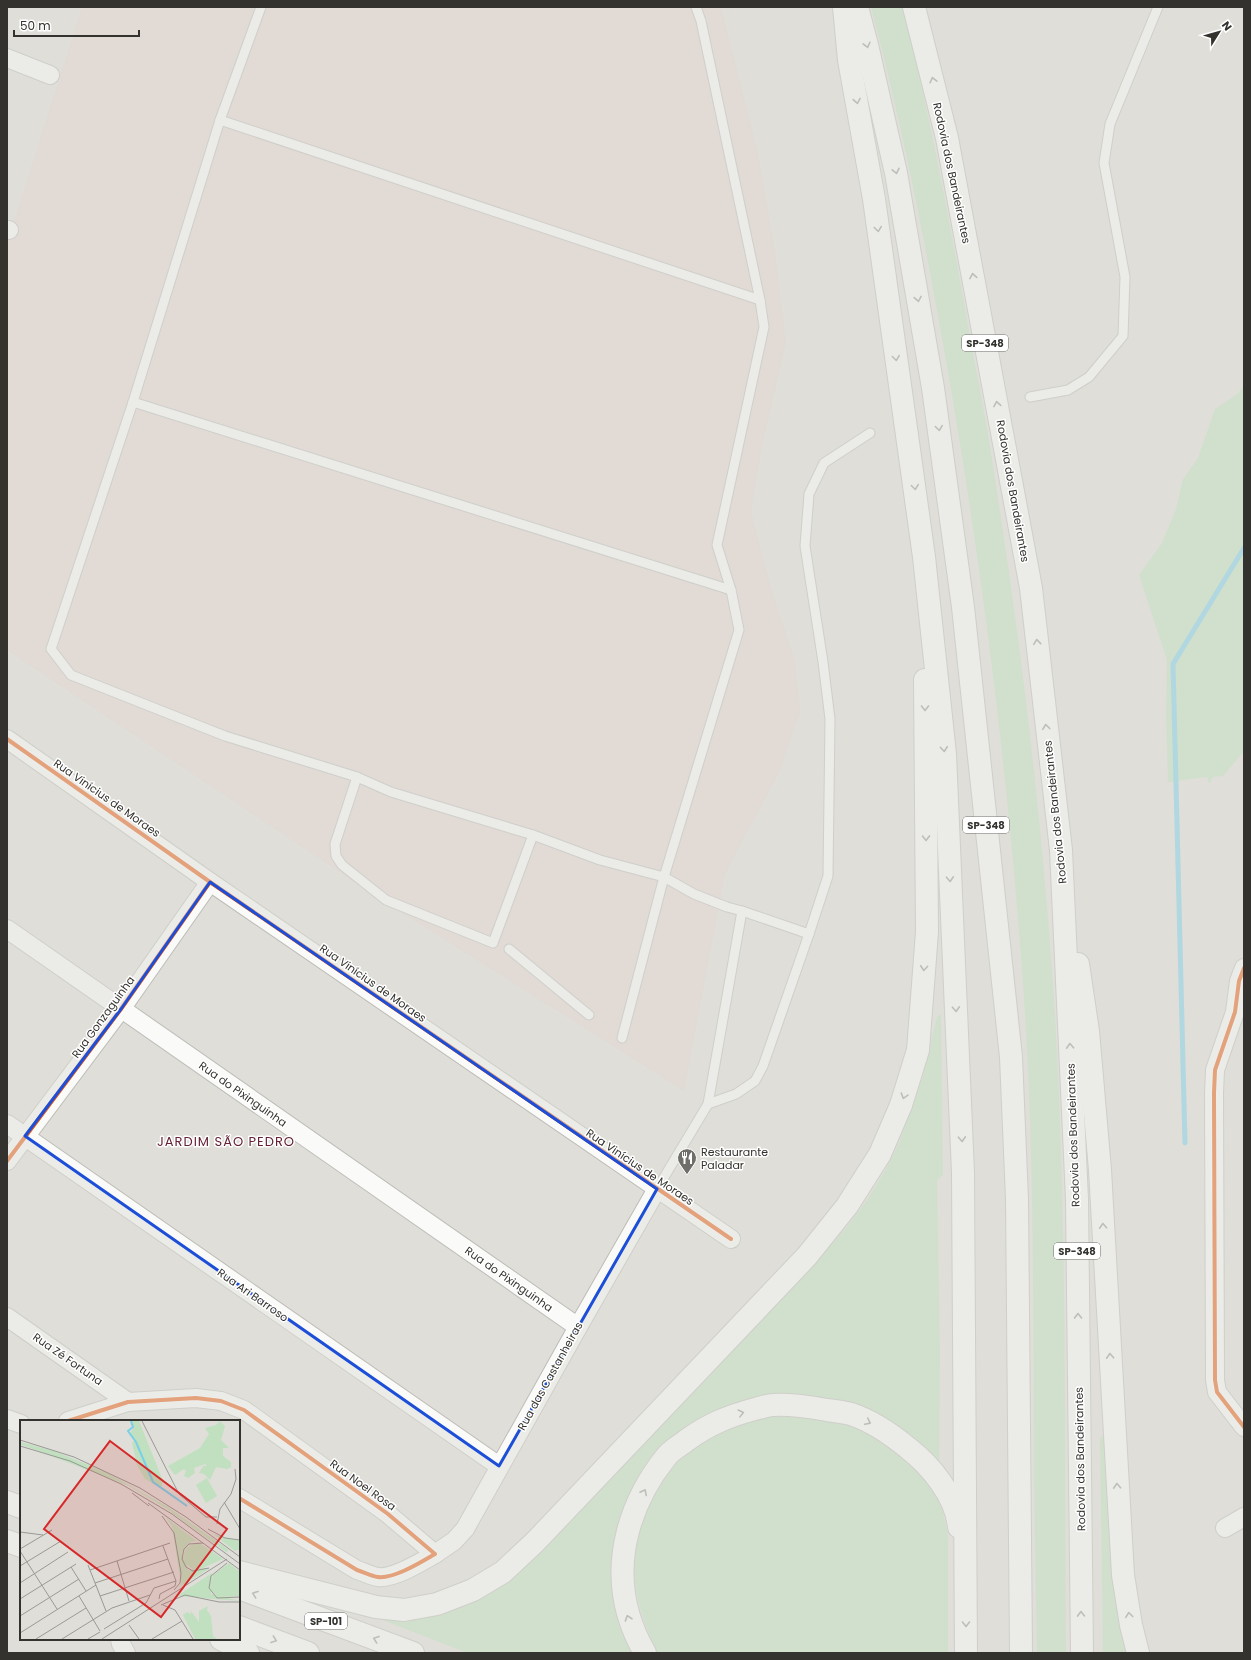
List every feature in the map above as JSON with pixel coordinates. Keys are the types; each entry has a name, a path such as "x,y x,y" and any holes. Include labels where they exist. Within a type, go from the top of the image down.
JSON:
{"highway":[{"path":"844,7 849,60 874,199 924,557 945,754 963,1165 966,1653"},
{"name":"SP-348","path":"857,7 896,173 933,388 963,608 1011,1057 1017,1200 1021,1653"},
{"name":"Rodovia dos Bandeirantes","path":"914,7 947,138 1031,588 1061,850 1077,1199 1082,1653"},
{"path":"240,1572 376,1607 404,1610 437,1604 479,1586 503,1572 535,1542 806,1256 847,1206 880,1154 901,1105 918,1050 927,932 924,557"},
{"path":"1061,850 1088,1031 1100,1178 1119,1529 1128,1611 1138,1653"},
{"path":"644,1653 635,1637 626,1611 622,1582 623,1550 632,1516 649,1482 667,1455 697,1433 730,1415 772,1405 810,1407 851,1414 886,1431 919,1457 932,1470 950,1498 958,1516 966,1595"},
{"path":"7,1502 20,1507"},
{"path":"7,1541 20,1546"},
{"name":"SP-101","path":"240,1588 413,1653"},
{"path":"240,1627 308,1653"},
{"path":"223,1640 248,1653"}],"street":[{"path":"7,58 50,74"},
{"name":"Rua Vinícius de Moraes","path":"7,739 210,882 731,1239"},
{"name":"Rua Gonzaguinha","path":"7,1161 121,1009 210,882"},
{"name":"Rua do Pixinguinha","path":"7,929 578,1327"},
{"path":"1244,968 1239,981 1235,1012 1215,1070 1214,1093 1215,1380 1217,1392 1244,1427"},
{"name":"Rua Ari Barroso","path":"7,1124 499,1466"},
{"name":"Rua das Castanheiras","path":"435,1554 454,1541 465,1529 499,1466 657,1189"},
{"name":"Rua Zé Fortuna","path":"7,1317 128,1402"},
{"name":"Rua Noel Rosa","path":"71,1420 128,1402 196,1398 221,1401 244,1410 388,1514 435,1554"},
{"path":"7,1419 20,1424"},
{"path":"240,1499 357,1570 379,1577 393,1575 435,1554"},
{"path":"1225,1528 1244,1517"},
{"path":"120,1640 126,1653"}],"lane":[{"path":"260,7 220,120 133,402 51,649 72,675 224,736 357,777 391,792 533,835 600,860 664,877 694,894 727,907 809,934"},
{"path":"622,1038 664,877 739,630 731,590 717,545 764,327 760,300 701,21 696,7"},
{"path":"1030,397 1068,390 1089,377 1123,336 1125,277 1104,163 1110,124 1158,7"},
{"path":"220,120 760,300"},
{"path":"133,402 731,590"},
{"path":"708,1104 736,1094 754,1081 763,1066 828,876 830,719 823,662 804,546 809,494 824,464 870,433"},
{"path":"357,777 335,844 336,856 342,865 386,900 493,943 533,835"},
{"path":"657,1189 708,1104 742,911"},
{"path":"509,949 589,1015"}],"highlighted area":[{"path":"210,882 657,1189 499,1466 25,1136 121,1009"}],"shaded area":[{"path":"82,7 721,7 757,148 775,251 786,343 762,446 751,512 772,591 795,661 800,713 779,773 725,874 684,1091 371,893 7,650 7,243"}],"green space":[{"path":"871,7 902,7 922,90 948,215 989,440 1021,659 1042,845 1052,970 1061,1140 1064,1311 1066,1653 1037,1653 1033,1292 1029,1099 1022,970 1001,742 982,592 960,441 939,321 903,141"},
{"path":"1244,385 1244,751 1223,776 1213,777 1209,784 1207,777 1168,782 1166,715 1167,660 1139,575 1162,543 1176,509 1183,479 1198,458 1215,409 1239,393"},
{"path":"941,1014 943,1175 937,1180 940,1351 939,1467 913,1438 761,1397 730,1405 698,1420 630,1496 633,1653 467,1653 383,1620 382,1615 456,1605 749,1332 822,1255 847,1227 867,1200 885,1171 899,1143 922,1079 937,1017"},
{"path":"773,1415 807,1415 833,1419 861,1430 888,1443 928,1480 941,1505 948,1534 948,1653 658,1653 641,1613 635,1585 635,1541 645,1512 667,1475 696,1445 723,1431"},
{"path":"1106,1436 1131,1653 1103,1653 1100,1437"}],"waterway":[{"path":"1185,1143 1173,664 1244,548"}],"cycle path":[{"path":"7,739 210,882 731,1239"},
{"path":"7,1161 121,1009 210,882"},
{"path":"1244,968 1239,981 1235,1012 1215,1070 1214,1093 1215,1380 1217,1392 1244,1427"},
{"path":"71,1420 128,1402 196,1398 221,1401 244,1410 388,1514 435,1554 399,1573 384,1577 373,1576 357,1570 240,1499"}],"place":[{"name":"Restaurante Paladar","path":"687,1175"}],"district":[{"name":"JARDIM SÃO PEDRO","path":"226,1141"}]}
